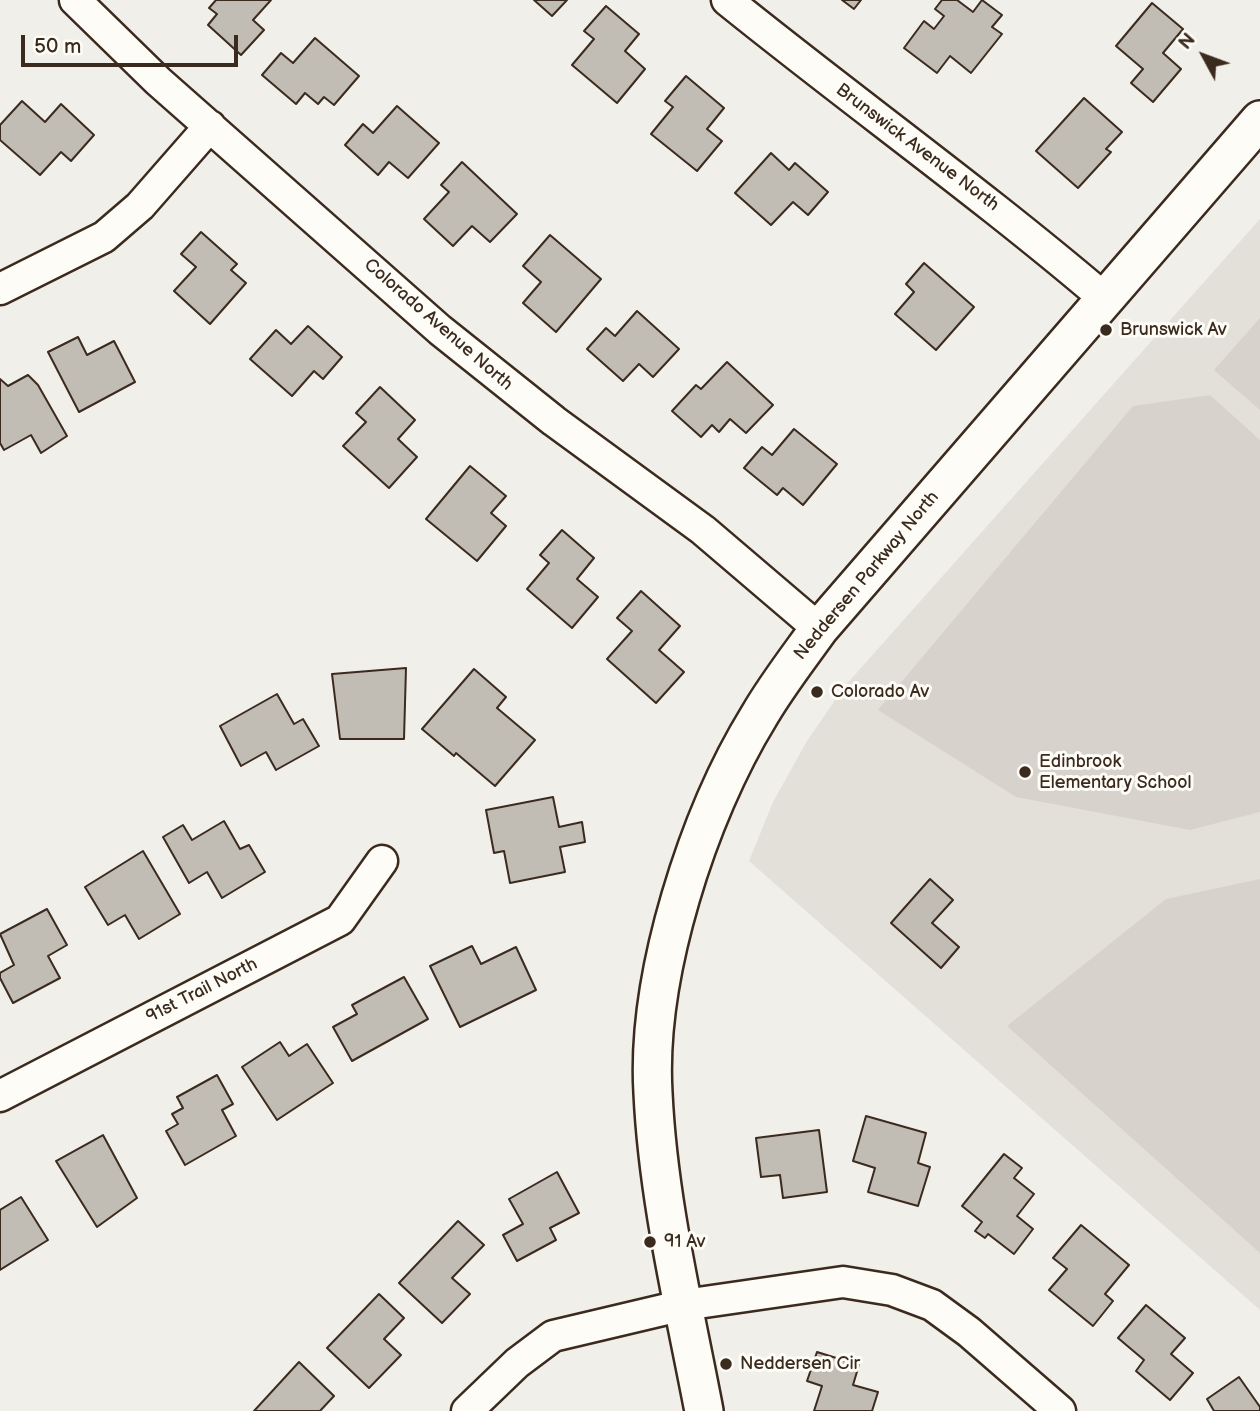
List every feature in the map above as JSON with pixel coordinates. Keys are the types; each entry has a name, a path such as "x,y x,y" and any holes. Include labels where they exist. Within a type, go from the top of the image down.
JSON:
{"street":[{"name":"Colorado Avenue North","path":"75,0 158,80 440,330 495,376 703,530 819,629"},
{"name":"Brunswick Avenue North","path":"727,0 1023,229 1104,298"},
{"name":"Neddersen Parkway North","path":"705,1411 659,1169 652,1090 655,1023 667,949 683,889 705,827 758,716 819,629 1260,120"},
{"path":"0,289 104,237 140,206 210,126"},
{"name":"91st Trail North","path":"0,1096 340,920 383,861"},
{"path":"467,1411 517,1363 553,1336 684,1305 843,1282 892,1290 932,1306 1060,1411"}],"shaded area":[{"name":"Edinbrook Elementary School","path":"1260,219 1260,1310 749,861 773,802 807,741 844,687"},
{"path":"1260,318 1260,410 1214,370"},
{"path":"1210,395 1260,440 1260,812 1190,830 1016,797 878,710 1133,406"},
{"path":"1260,879 1260,1253 1007,1026 1166,899"}],"building":[{"path":"216,0 271,0 253,20 264,30 241,55 208,25 217,14 209,8"},
{"path":"534,0 567,0 552,16"},
{"path":"842,0 861,0 854,9"},
{"path":"942,0 957,0 973,12 982,0 1002,15 992,27 1002,34 971,73 950,56 937,73 904,48 924,21 934,29 944,16 935,9"},
{"path":"1152,3 1183,29 1163,53 1181,69 1153,102 1131,83 1143,69 1116,46"},
{"path":"606,6 639,34 625,51 645,69 617,103 572,65 594,39 584,31"},
{"path":"315,38 359,76 334,105 324,97 318,104 305,93 296,104 262,75 281,53 293,63"},
{"path":"686,76 724,108 707,129 722,141 697,171 651,134 673,107 665,101"},
{"path":"1084,98 1122,132 1106,149 1111,152 1078,188 1036,151"},
{"path":"22,101 45,122 61,104 94,135 71,161 61,152 40,175 0,140 0,125"},
{"path":"397,106 439,143 408,178 389,162 378,175 345,145 363,124 373,133"},
{"path":"771,153 789,170 795,163 828,192 808,215 793,202 771,225 735,193"},
{"path":"462,162 517,214 490,242 472,226 453,246 424,219 449,192 441,185"},
{"path":"201,232 237,264 231,270 246,283 210,324 174,291 196,267 181,254"},
{"path":"550,235 601,279 556,332 523,303 541,282 523,266"},
{"path":"924,263 974,307 936,350 895,314 914,292 906,284"},
{"path":"637,311 679,349 653,377 639,364 623,381 587,349 606,328 615,336"},
{"path":"308,326 342,357 323,379 314,371 292,396 250,359 276,330 291,344"},
{"path":"78,337 87,355 114,341 135,382 79,412 48,352"},
{"path":"727,362 773,405 746,433 730,419 719,432 712,425 701,437 672,411 696,385 701,389"},
{"path":"28,375 38,385 67,436 41,453 31,435 4,450 0,443 0,379 8,386"},
{"path":"380,387 415,420 398,439 417,457 389,488 343,446 366,422 356,413"},
{"path":"794,429 837,464 803,505 783,488 777,495 744,468 762,447 772,455"},
{"path":"470,466 506,496 491,513 506,526 477,561 426,519"},
{"path":"562,530 594,558 577,579 598,597 572,628 527,589 549,563 540,555"},
{"path":"641,591 680,626 659,650 684,672 656,703 607,659 632,631 617,618"},
{"path":"406,668 404,739 340,739 332,674"},
{"path":"474,669 506,697 497,708 535,740 495,786 422,729"},
{"path":"277,694 294,724 303,719 319,746 276,770 266,752 241,766 220,726"},
{"path":"553,797 559,827 582,822 585,842 560,847 565,872 510,883 504,851 494,853 486,810"},
{"path":"224,821 240,849 249,845 265,872 222,898 207,872 189,883 163,837 183,825 192,840"},
{"path":"143,851 180,914 139,939 125,915 108,925 85,887"},
{"path":"930,879 953,900 932,923 959,947 941,968 891,923"},
{"path":"47,909 67,945 48,956 60,978 13,1003 0,978 0,973 14,965 0,934"},
{"path":"472,946 481,964 516,947 536,990 460,1027 430,966"},
{"path":"404,977 428,1019 352,1061 333,1027 357,1014 352,1005"},
{"path":"280,1042 289,1056 307,1044 333,1083 277,1120 242,1067"},
{"path":"217,1075 233,1104 222,1110 236,1136 185,1165 166,1131 178,1124 172,1114 183,1108 177,1097"},
{"path":"866,1116 926,1133 918,1163 930,1167 918,1206 868,1192 875,1168 853,1161"},
{"path":"819,1130 827,1192 783,1198 780,1175 761,1177 756,1138"},
{"path":"103,1135 137,1198 97,1227 56,1161"},
{"path":"1004,1154 1022,1168 1014,1178 1034,1194 1017,1216 1033,1229 1014,1254 988,1234 985,1238 975,1231 982,1222 962,1206"},
{"path":"557,1172 579,1213 550,1228 556,1240 517,1261 503,1235 523,1224 509,1199"},
{"path":"21,1197 48,1240 0,1270 0,1210"},
{"path":"458,1221 484,1245 452,1278 470,1294 442,1323 399,1283"},
{"path":"1081,1225 1129,1265 1105,1294 1113,1301 1093,1326 1049,1290 1067,1269 1053,1258"},
{"path":"379,1294 404,1318 384,1339 401,1355 369,1388 327,1348"},
{"path":"1146,1305 1185,1338 1171,1354 1193,1373 1170,1400 1136,1371 1144,1360 1118,1338"},
{"path":"817,1352 859,1365 853,1385 878,1392 872,1411 814,1411 822,1386 807,1381"},
{"path":"299,1362 334,1396 320,1411 254,1411"},
{"path":"1239,1377 1260,1407 1260,1411 1214,1411 1207,1399"}],"place":[{"name":"Brunswick Av","path":"1106,330"},
{"name":"Colorado Av","path":"817,692"},
{"name":"Edinbrook Elementary School","path":"1025,772"},
{"name":"91 Av","path":"650,1242"},
{"name":"Neddersen Cir","path":"726,1364"}]}
